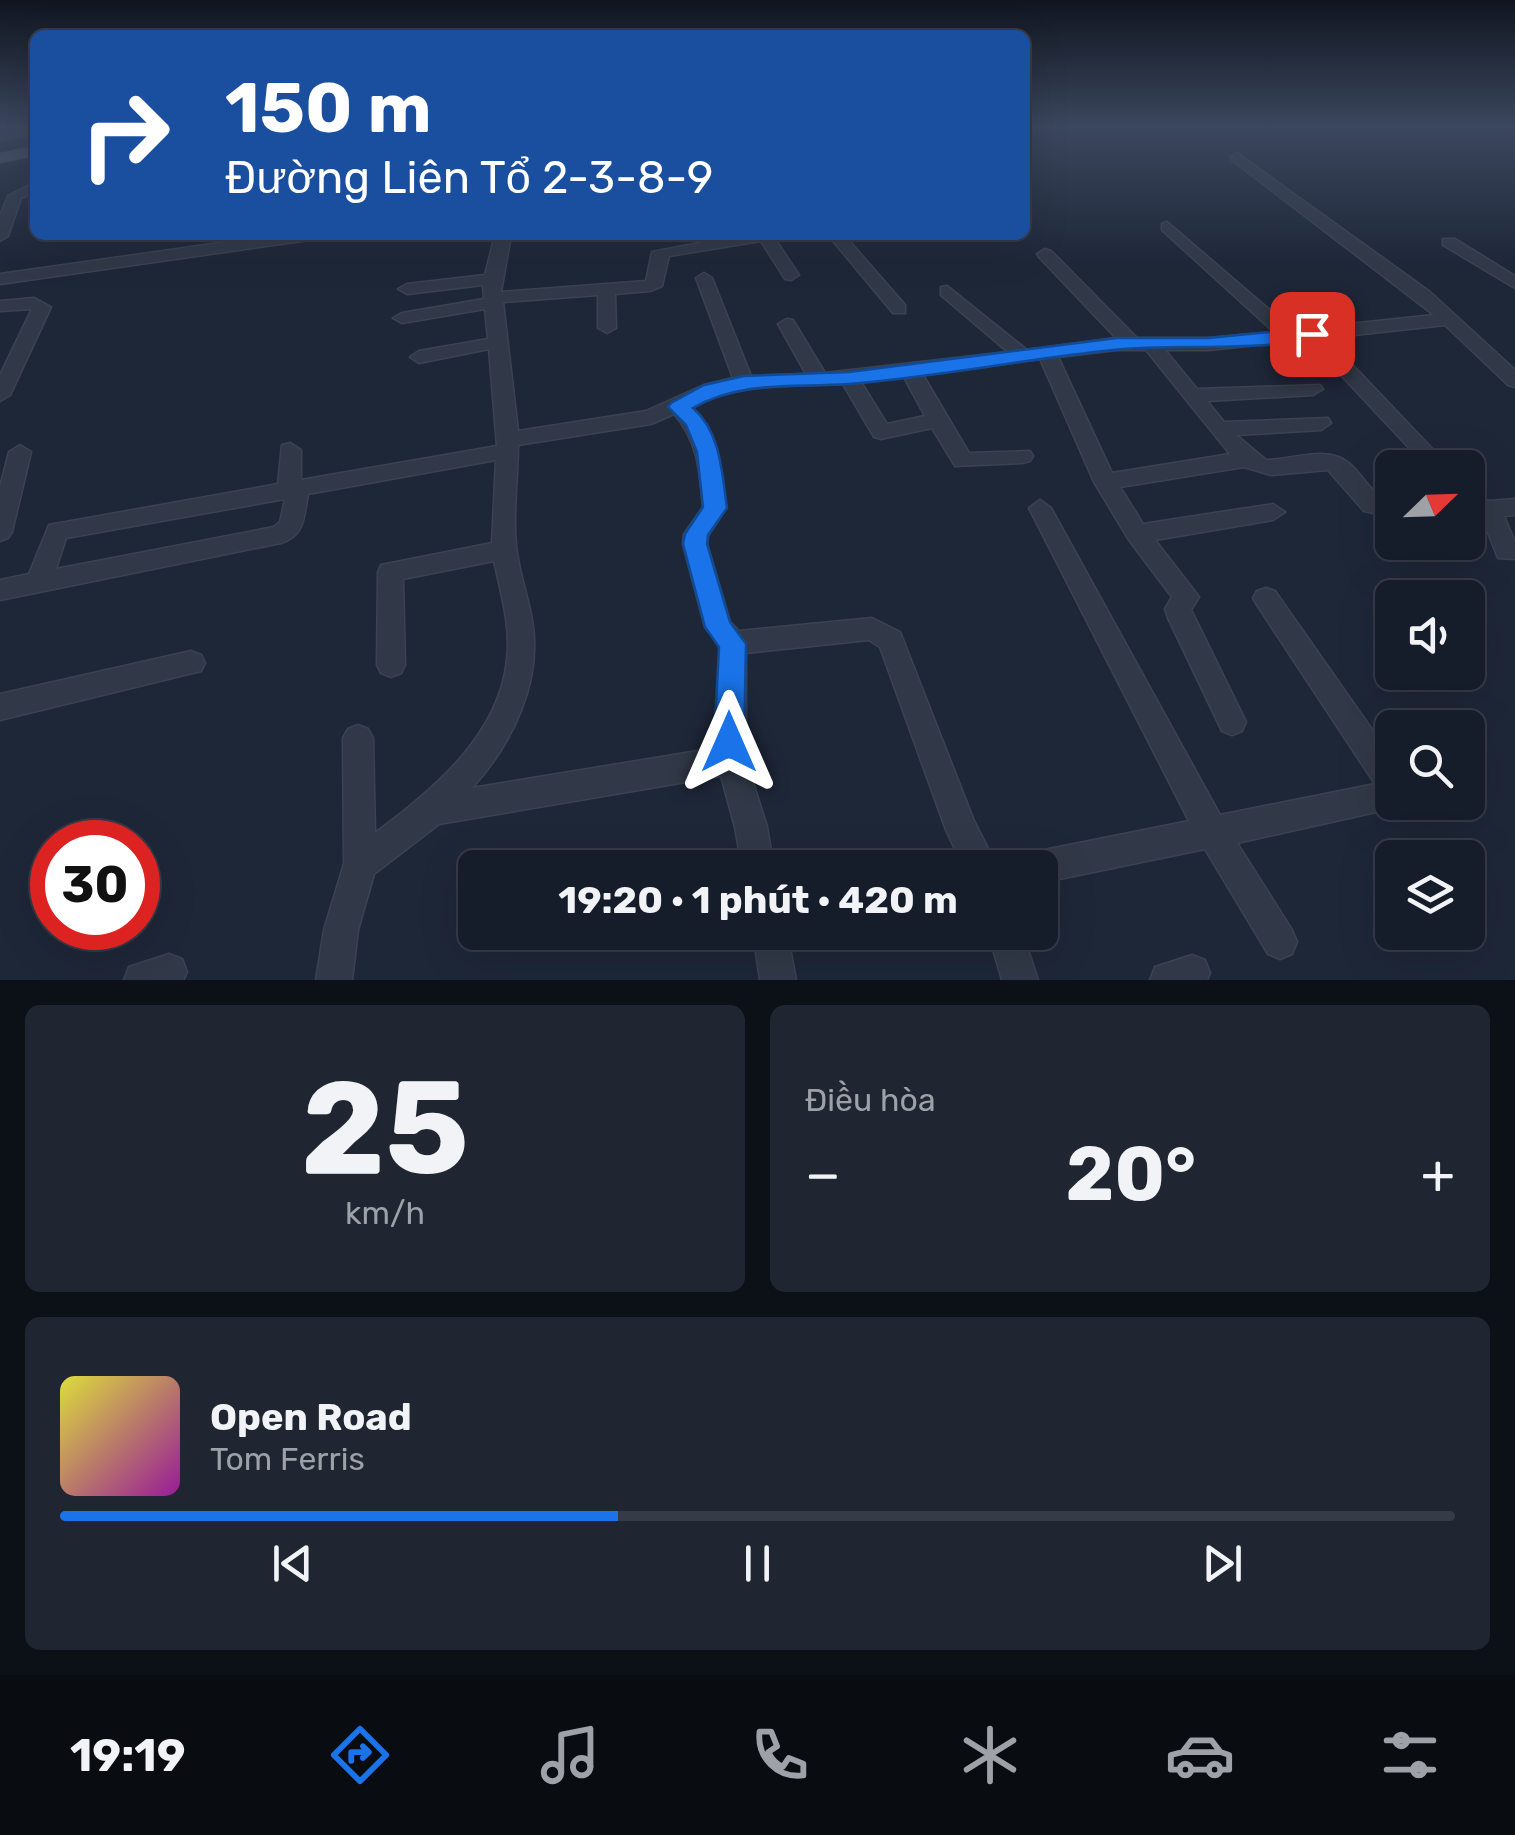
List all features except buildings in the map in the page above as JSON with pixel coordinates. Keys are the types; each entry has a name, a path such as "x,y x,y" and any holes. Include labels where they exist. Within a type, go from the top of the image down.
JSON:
{"street":[{"path":"1257,172 1424,296 1515,382"},
{"path":"0,236 16,196 30,189"},
{"path":"1168,228 1289,336"},
{"path":"0,279 274,240"},
{"path":"360,864 432,810 471,768 502,722 516,686 522,659 520,623 504,550 508,445 493,293 503,240"},
{"path":"407,289 493,293 650,286 656,282 658,255 735,240"},
{"path":"761,240 790,276"},
{"path":"840,240 899,309"},
{"path":"1449,242 1515,283"},
{"path":"1045,254 1142,344 1248,459 1261,467 1334,463 1375,506"},
{"path":"704,278 744,382"},
{"path":"606,289 607,328"},
{"path":"948,291 1020,354"},
{"path":"402,318 493,293"},
{"path":"0,306 34,303 42,308 0,395"},
{"path":"38,584 57,531 638,420 679,407 711,389 744,382 849,378 1046,351 1208,344 1439,321 1444,316"},
{"path":"788,324 819,378"},
{"path":"1312,334 1422,450"},
{"path":"419,357 499,342"},
{"path":"1046,351 1105,482 1137,534 1186,597 1178,611 1232,722"},
{"path":"912,371 963,460 1022,456"},
{"path":"849,378 880,432 937,420"},
{"path":"1192,396 1313,390"},
{"path":"679,407 696,422 708,452 715,508 696,534 695,544 718,627 732,644 731,760 755,850"},
{"path":"1221,429 1321,422"},
{"path":"0,590 281,534 291,526 290,450"},
{"path":"0,532 20,452"},
{"path":"1105,482 1248,459"},
{"path":"1491,507 1507,552"},
{"path":"1040,508 1212,832 1280,942"},
{"path":"1137,534 1273,512"},
{"path":"392,665 390,572 504,550"},
{"path":"1266,598 1375,757"},
{"path":"732,644 872,629 887,635 973,850"},
{"path":"0,707 191,663"},
{"path":"334,980 341,930 360,864 358,738"},
{"path":"432,810 731,760"},
{"path":"1058,863 1375,799"},
{"path":"773,950 778,980"},
{"path":"1011,950 1020,980"}],"route":[{"path":"729,742 732,644 718,627 695,544 696,534 715,508 708,452 696,422 679,407 711,389 744,382 849,378 1117,344 1208,344 1312,334"}]}
